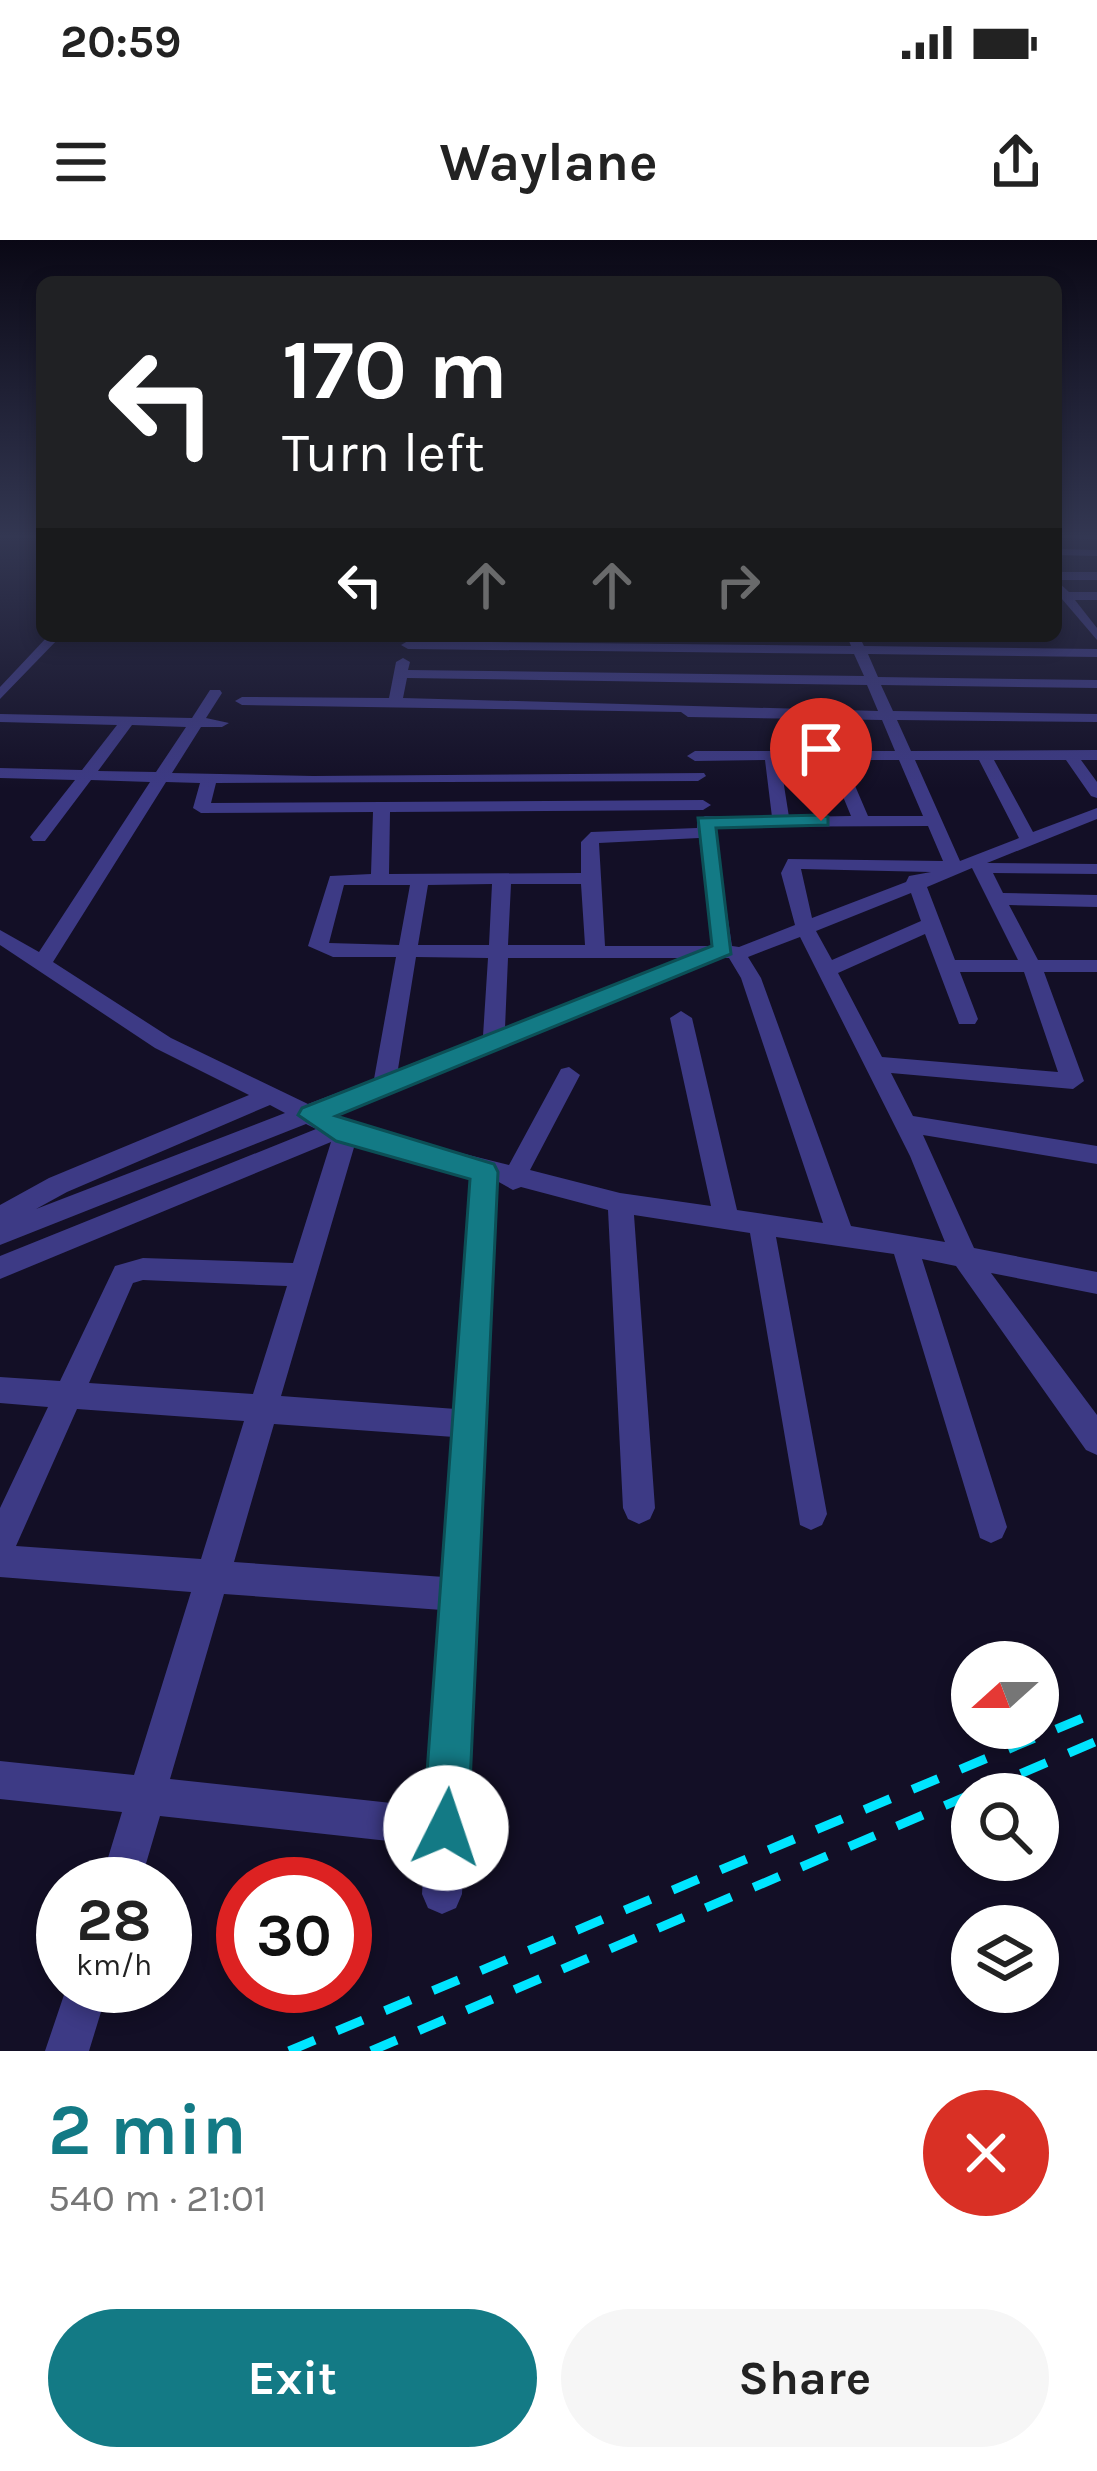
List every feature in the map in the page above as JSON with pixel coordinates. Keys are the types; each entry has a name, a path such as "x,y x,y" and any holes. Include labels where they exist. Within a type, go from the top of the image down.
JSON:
{"street":[{"path":"1072,625 1094,629"},
{"path":"0,695 8,678 48,642"},
{"path":"395,702 409,642"},
{"path":"587,642 855,643 1097,653"},
{"path":"675,643 731,952 841,1236"},
{"path":"855,643 954,867"},
{"path":"400,674 1097,684"},
{"path":"42,963 215,693"},
{"path":"242,701 1097,718"},
{"path":"817,715 862,820"},
{"path":"0,718 222,723"},
{"path":"39,837 128,721"},
{"path":"695,755 1097,755"},
{"path":"984,755 1029,840"},
{"path":"1070,755 1097,794"},
{"path":"772,756 781,821"},
{"path":"0,772 210,778 698,776"},
{"path":"210,778 201,808 935,821"},
{"path":"380,878 382,808"},
{"path":"595,950 590,842 597,836 705,820"},
{"path":"979,864 1029,840 1094,820"},
{"path":"1097,869 794,863 790,872 805,928 907,1124 964,1258 1097,1440"},
{"path":"878,1064 1085,1082 979,864"},
{"path":"0,1268 328,1125 385,1081 805,928 954,867"},
{"path":"385,1081 420,878"},
{"path":"494,1040 502,878"},
{"path":"590,878 333,881 319,946 333,951 731,952"},
{"path":"915,880 967,1019"},
{"path":"1000,899 1097,901"},
{"path":"827,970 931,924"},
{"path":"0,936 164,1043 328,1125 499,1176 620,1203 904,1245 1096,1284"},
{"path":"947,966 1097,966"},
{"path":"681,1018 726,1218"},
{"path":"442,1894 472,1424 499,1176 569,1075"},
{"path":"0,1217 58,1185 272,1096"},
{"path":"907,1124 1097,1154"},
{"path":"0,1234 328,1125"},
{"path":"129,1857 303,1275 328,1125"},
{"path":"620,1203 639,1508"},
{"path":"761,1224 811,1514"},
{"path":"904,1245 991,1527"},
{"path":"0,1544 128,1271 303,1275"},
{"path":"0,1390 472,1424"},
{"path":"0,1561 461,1595"},
{"path":"0,1780 446,1828"},
{"path":"67,2051 79,2013"}],"railway":[{"path":"289,2051 1097,1712"},
{"path":"1022,1773 1097,1741"},
{"path":"371,2051 951,1803"}],"route":[{"path":"446,1828 485,1219 484,1172 346,1133 312,1115 364,1089 723,950 705,822 821,821"}]}
